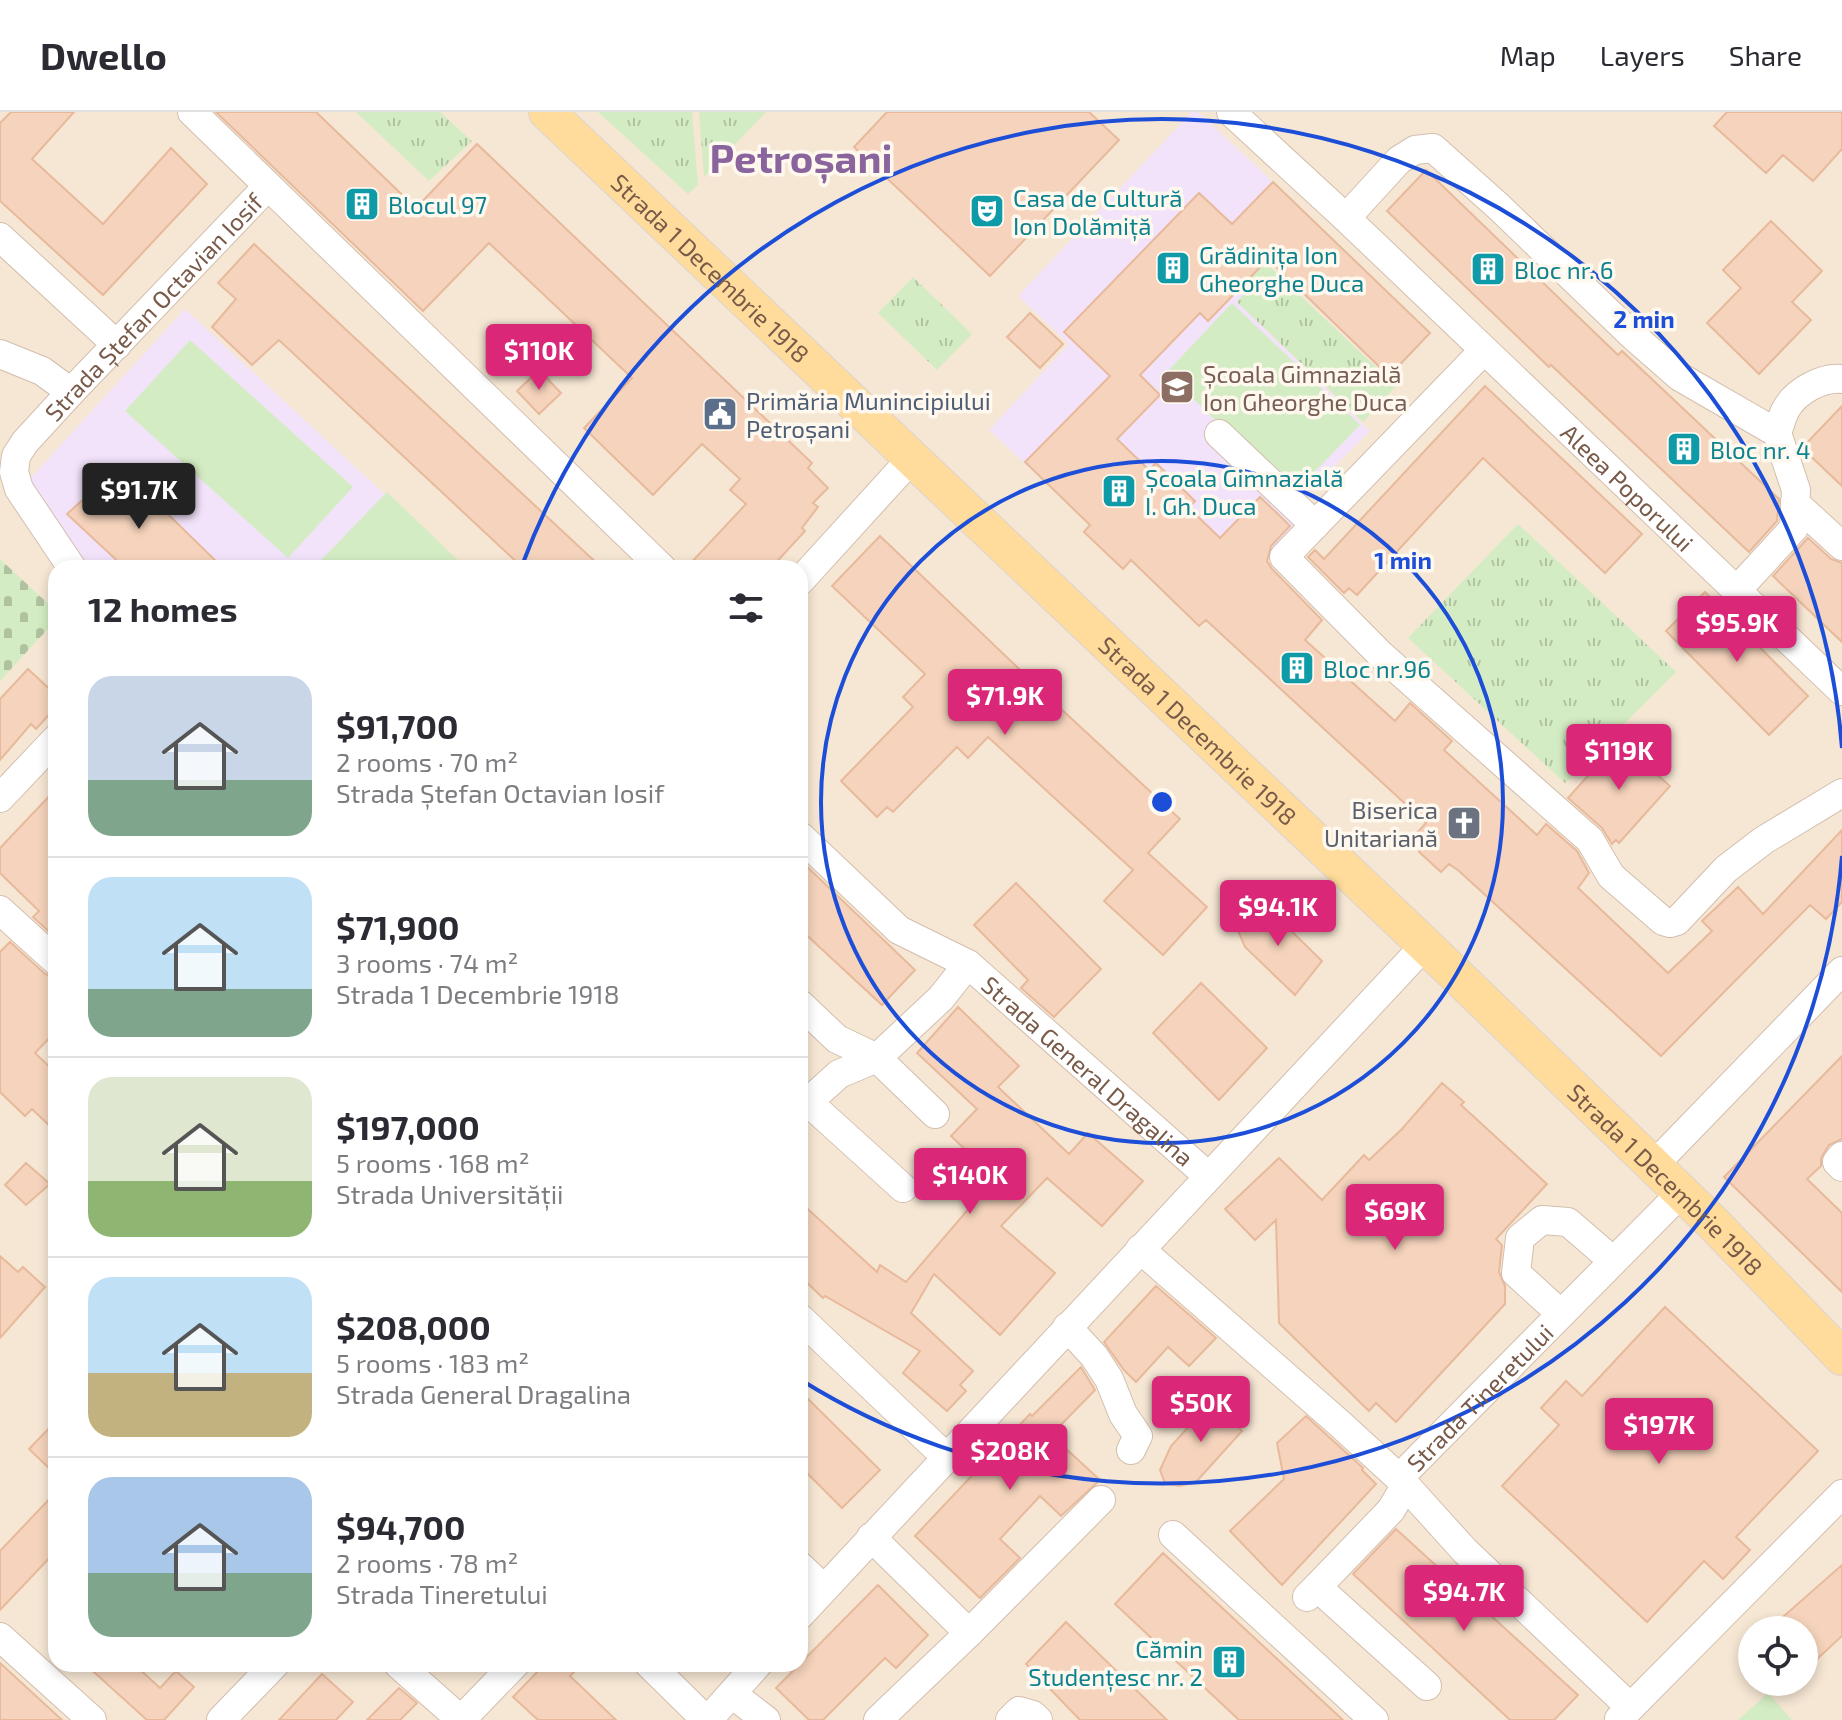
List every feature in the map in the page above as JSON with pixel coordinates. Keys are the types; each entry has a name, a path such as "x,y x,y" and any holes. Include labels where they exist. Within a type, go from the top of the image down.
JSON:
{"main road":[{"name":"Strada 1 Decembrie 1918","path":"547,112 1425,945 1681,1193 1842,1357"}],"street":[{"path":"192,112 268,186"},
{"name":"Aleea Poporului","path":"1231,112 1842,691"},
{"path":"1346,218 1399,160 1415,150 1433,148 1680,377 1777,433"},
{"name":"Strada Ștefan Octavian Iosif","path":"67,560 19,489 14,472 16,456 71,392 268,186 654,560"},
{"path":"0,237 117,345"},
{"path":"1484,350 1284,557 1381,655 1590,840 1611,876 1663,921 1677,921 1735,862 1764,840 1842,793"},
{"path":"0,354 42,371 71,392"},
{"path":"1737,590 1794,528 1796,490 1777,433 1787,407 1810,386 1832,378 1842,379"},
{"path":"1219,434 1315,525"},
{"path":"808,572 912,458"},
{"path":"1795,503 1842,546"},
{"path":"0,798 48,747"},
{"path":"808,844 899,930 968,964 941,998 877,1058 839,1074 808,1096"},
{"path":"0,910 48,954"},
{"name":"Strada General Dragalina","path":"808,1606 1425,945"},
{"name":"Strada General Dragalina","path":"968,964 1208,1176"},
{"path":"1653,1166 1839,982"},
{"path":"808,1012 837,1039 877,1058 935,1114"},
{"path":"808,1103 903,1188"},
{"path":"1842,1156 1837,1162 1842,1167"},
{"name":"Strada Tineretului","path":"1402,1482 1560,1313 1681,1193"},
{"name":"Strada Tineretului","path":"1560,1313 1516,1273 1520,1238 1542,1220 1568,1222 1612,1260"},
{"name":"Strada Tineretului","path":"1140,1249 1402,1482 1624,1714"},
{"path":"808,1326 946,1457"},
{"path":"1067,1327 1094,1356 1109,1379 1123,1414 1138,1436 1131,1450"},
{"path":"1402,1482 1391,1510 1312,1592 1427,1686"},
{"path":"1624,1714 1842,1494"},
{"path":"878,1720 1101,1500"},
{"path":"1173,1535 1374,1720"},
{"path":"871,1537 969,1633"},
{"path":"808,1574 823,1588"},
{"path":"0,1637 92,1720"},
{"path":"221,1720 267,1672"},
{"path":"407,1672 461,1720 507,1672"},
{"path":"657,1672 707,1720 751,1672"},
{"path":"732,1694 766,1720"},
{"path":"1010,1720 1019,1711 1038,1720"}],"shaded area":[{"path":"0,112 1842,112 1842,1720 0,1720"},
{"name":"Școala Gimnazială Ion Gheorghe Duca","path":"1192,112 1198,112 1273,182 1207,252 1248,291 1237,302 1370,431 1289,512 1294,530 1199,626 1131,560 1123,569 1084,532 1090,525 989,430 1069,344 1018,296"},
{"path":"185,309 455,560 79,560 26,483"}],"green space":[{"path":"356,112 440,112 472,141 429,181"},
{"path":"598,112 692,112 698,185 688,194"},
{"path":"699,112 766,112 704,177"},
{"path":"1229,228 1396,386 1363,422 1237,302 1247,290 1206,252"},
{"path":"913,277 972,334 937,370 878,313"},
{"path":"1232,303 1360,425 1293,494 1166,373"},
{"path":"190,340 353,487 288,558 125,411"},
{"path":"387,492 458,560 321,560"},
{"path":"1518,524 1676,672 1565,783 1408,638"},
{"path":"0,559 48,604 48,629 0,681"},
{"path":"1765,1696 1771,1696 1792,1720 1738,1720"}],"building":[{"path":"11,112 74,112 32,159 103,224 171,148 207,184 103,295 0,201 0,123"},
{"path":"216,112 316,112 416,208 477,144 812,463 808,468 828,488 813,503 818,507 802,528 805,531 778,560 694,560 746,504 730,490 740,479 702,444 653,495 584,428 632,378 489,243 423,311"},
{"name":"Casa de Cultură Ion Dolămiță","path":"887,112 1089,112 1119,140 990,276 854,147"},
{"path":"1727,112 1842,112 1842,149 1813,181 1783,155 1766,173 1714,126"},
{"path":"1426,170 1618,355 1622,351 1779,499 1777,521 1749,552 1551,365 1549,367 1387,211"},
{"path":"1273,182 1430,333 1389,376 1268,259 1208,321 1200,313 1140,375 1160,395 1117,439 1149,470 1156,463 1195,501 1189,508 1220,538 1260,497 1282,518 1290,526 1271,546 1267,561 1322,620 1305,640 1395,721 1410,703 1452,741 1444,750 1537,835 1546,824 1577,851 1589,873 1578,888 1668,973 1712,931 1702,921 1738,887 1763,914 1842,830 1842,902 1826,919 1810,905 1661,1056 1459,871 1449,864 1441,872 1419,852 1428,841 1418,832 1426,823 1206,620 1199,626 1131,560 1123,569 1084,532 1090,525 1025,462 1110,376 1064,332 1199,193 1232,224"},
{"path":"1771,221 1822,271 1792,302 1811,320 1759,374 1707,323 1741,288 1723,270"},
{"path":"254,244 593,560 514,560 279,340 252,365 212,327 236,299 218,283"},
{"path":"1030,313 1063,344 1040,368 1007,337"},
{"path":"539,370 561,393 539,414 517,391"},
{"path":"1485,386 1642,534 1605,573 1483,458 1357,595 1349,588 1344,593 1308,557 1315,550 1324,559"},
{"path":"1842,406 1842,486 1802,448"},
{"path":"131,478 215,560 116,560 67,514 98,486 111,498"},
{"path":"880,536 1180,819 1148,853 1207,907 1163,955 1104,901 1133,870 988,737 968,758 957,747 893,812 887,807 877,817 841,781 913,707 903,697 925,674 832,586"},
{"path":"1808,538 1831,559 1842,563 1842,642 1773,576"},
{"path":"1705,592 1808,696 1769,735 1666,631"},
{"path":"28,669 48,688 48,716 36,729 31,724 0,760 0,699"},
{"path":"1619,741 1670,786 1619,843 1616,840 1612,844 1602,828 1568,798"},
{"path":"48,797 48,931 33,917 39,911 0,873 0,848"},
{"path":"808,868 915,970 882,1005 808,936"},
{"path":"1016,883 1101,969 1054,1017 1021,988 1028,980 974,925"},
{"path":"1249,909 1271,911 1322,961 1295,995 1245,947 1236,926"},
{"path":"10,942 48,975 48,1039 35,1053 48,1065 48,1124 32,1109 25,1116 0,1092 0,952"},
{"path":"1201,983 1267,1048 1219,1100 1153,1033"},
{"path":"958,1007 1019,1066 998,1087 1069,1154 1088,1133 1143,1181 1102,1226 1047,1178 1001,1226 1055,1273 1000,1335 934,1274 911,1313 973,1371 960,1385 966,1391 947,1411 903,1373 920,1351 825,1296 823,1298 808,1284 808,1209 877,1272 880,1265 906,1282 995,1178 951,1136 977,1109 917,1053"},
{"path":"1842,1056 1842,1139 1829,1145 1821,1158 1821,1166 1807,1179 1842,1213 1842,1292 1724,1177"},
{"path":"1442,1083 1464,1102 1461,1105 1547,1184 1496,1239 1502,1245 1499,1272 1505,1286 1505,1304 1396,1422 1376,1403 1369,1411 1279,1323 1276,1220 1255,1240 1225,1209 1279,1158 1322,1200 1364,1155 1369,1160 1402,1129"},
{"path":"26,1163 48,1182 48,1186 26,1205 5,1185"},
{"path":"0,1256 18,1272 23,1267 45,1287 0,1338"},
{"path":"1156,1286 1216,1338 1189,1366 1168,1347 1136,1382 1104,1342"},
{"path":"1665,1307 1818,1451 1736,1537 1750,1550 1723,1579 1704,1561 1647,1622 1502,1486 1559,1425 1541,1408 1566,1381 1582,1396"},
{"path":"1081,1367 1095,1390 1051,1435 1100,1480 1061,1516 1040,1496 1000,1539 1020,1558 980,1598 915,1536 1030,1414 1032,1416"},
{"path":"808,1399 880,1470 842,1508 808,1474"},
{"path":"1226,1399 1244,1415 1235,1424 1242,1431 1196,1482 1180,1486 1168,1484 1160,1470 1171,1446 1211,1402 1217,1408"},
{"path":"1306,1416 1363,1468 1376,1484 1282,1585 1230,1531 1284,1479 1277,1443"},
{"path":"48,1429 48,1467 29,1449"},
{"path":"48,1500 48,1559 0,1610 0,1551"},
{"path":"1396,1529 1578,1695 1554,1720 1510,1720 1353,1574"},
{"name":"Cămin Studențesc nr. 2","path":"1163,1553 1343,1720 1239,1720 1115,1604"},
{"path":"1842,1565 1842,1636 1818,1658 1818,1616 1784,1616"},
{"path":"878,1585 928,1635 896,1668 885,1658 823,1720 809,1720 776,1688 792,1672 808,1672 808,1656"},
{"path":"1066,1622 1167,1720 1080,1720 1026,1664"},
{"path":"0,1663 62,1720 0,1720"},
{"path":"94,1672 143,1672 160,1688 177,1672 194,1687 164,1720 147,1720"},
{"path":"537,1672 574,1672 570,1676 616,1720 538,1720 513,1697"},
{"path":"322,1674 353,1702 336,1720 279,1720"},
{"path":"399,1688 417,1703 400,1720 367,1720"}],"place":[{"name":"Blocul 97","path":"362,204"},
{"name":"Casa de Cultură Ion Dolămiță","path":"987,211"},
{"name":"Grădinița Ion Gheorghe Duca","path":"1173,268"},
{"name":"Bloc nr. 6","path":"1488,269"},
{"name":"Școala Gimnazială Ion Gheorghe Duca","path":"1177,387"},
{"name":"Primăria Munincipiului Petroșani","path":"720,414"},
{"name":"Bloc nr. 4","path":"1684,449"},
{"name":"Școala Gimnazială I. Gh. Duca","path":"1119,491"},
{"name":"Bloc nr.96","path":"1297,668"},
{"name":"Biserica Unitariană","path":"1464,823"},
{"name":"Cămin Studențesc nr. 2","path":"1229,1662"}],"district":[{"name":"Petroșani","path":"801,157"}]}
